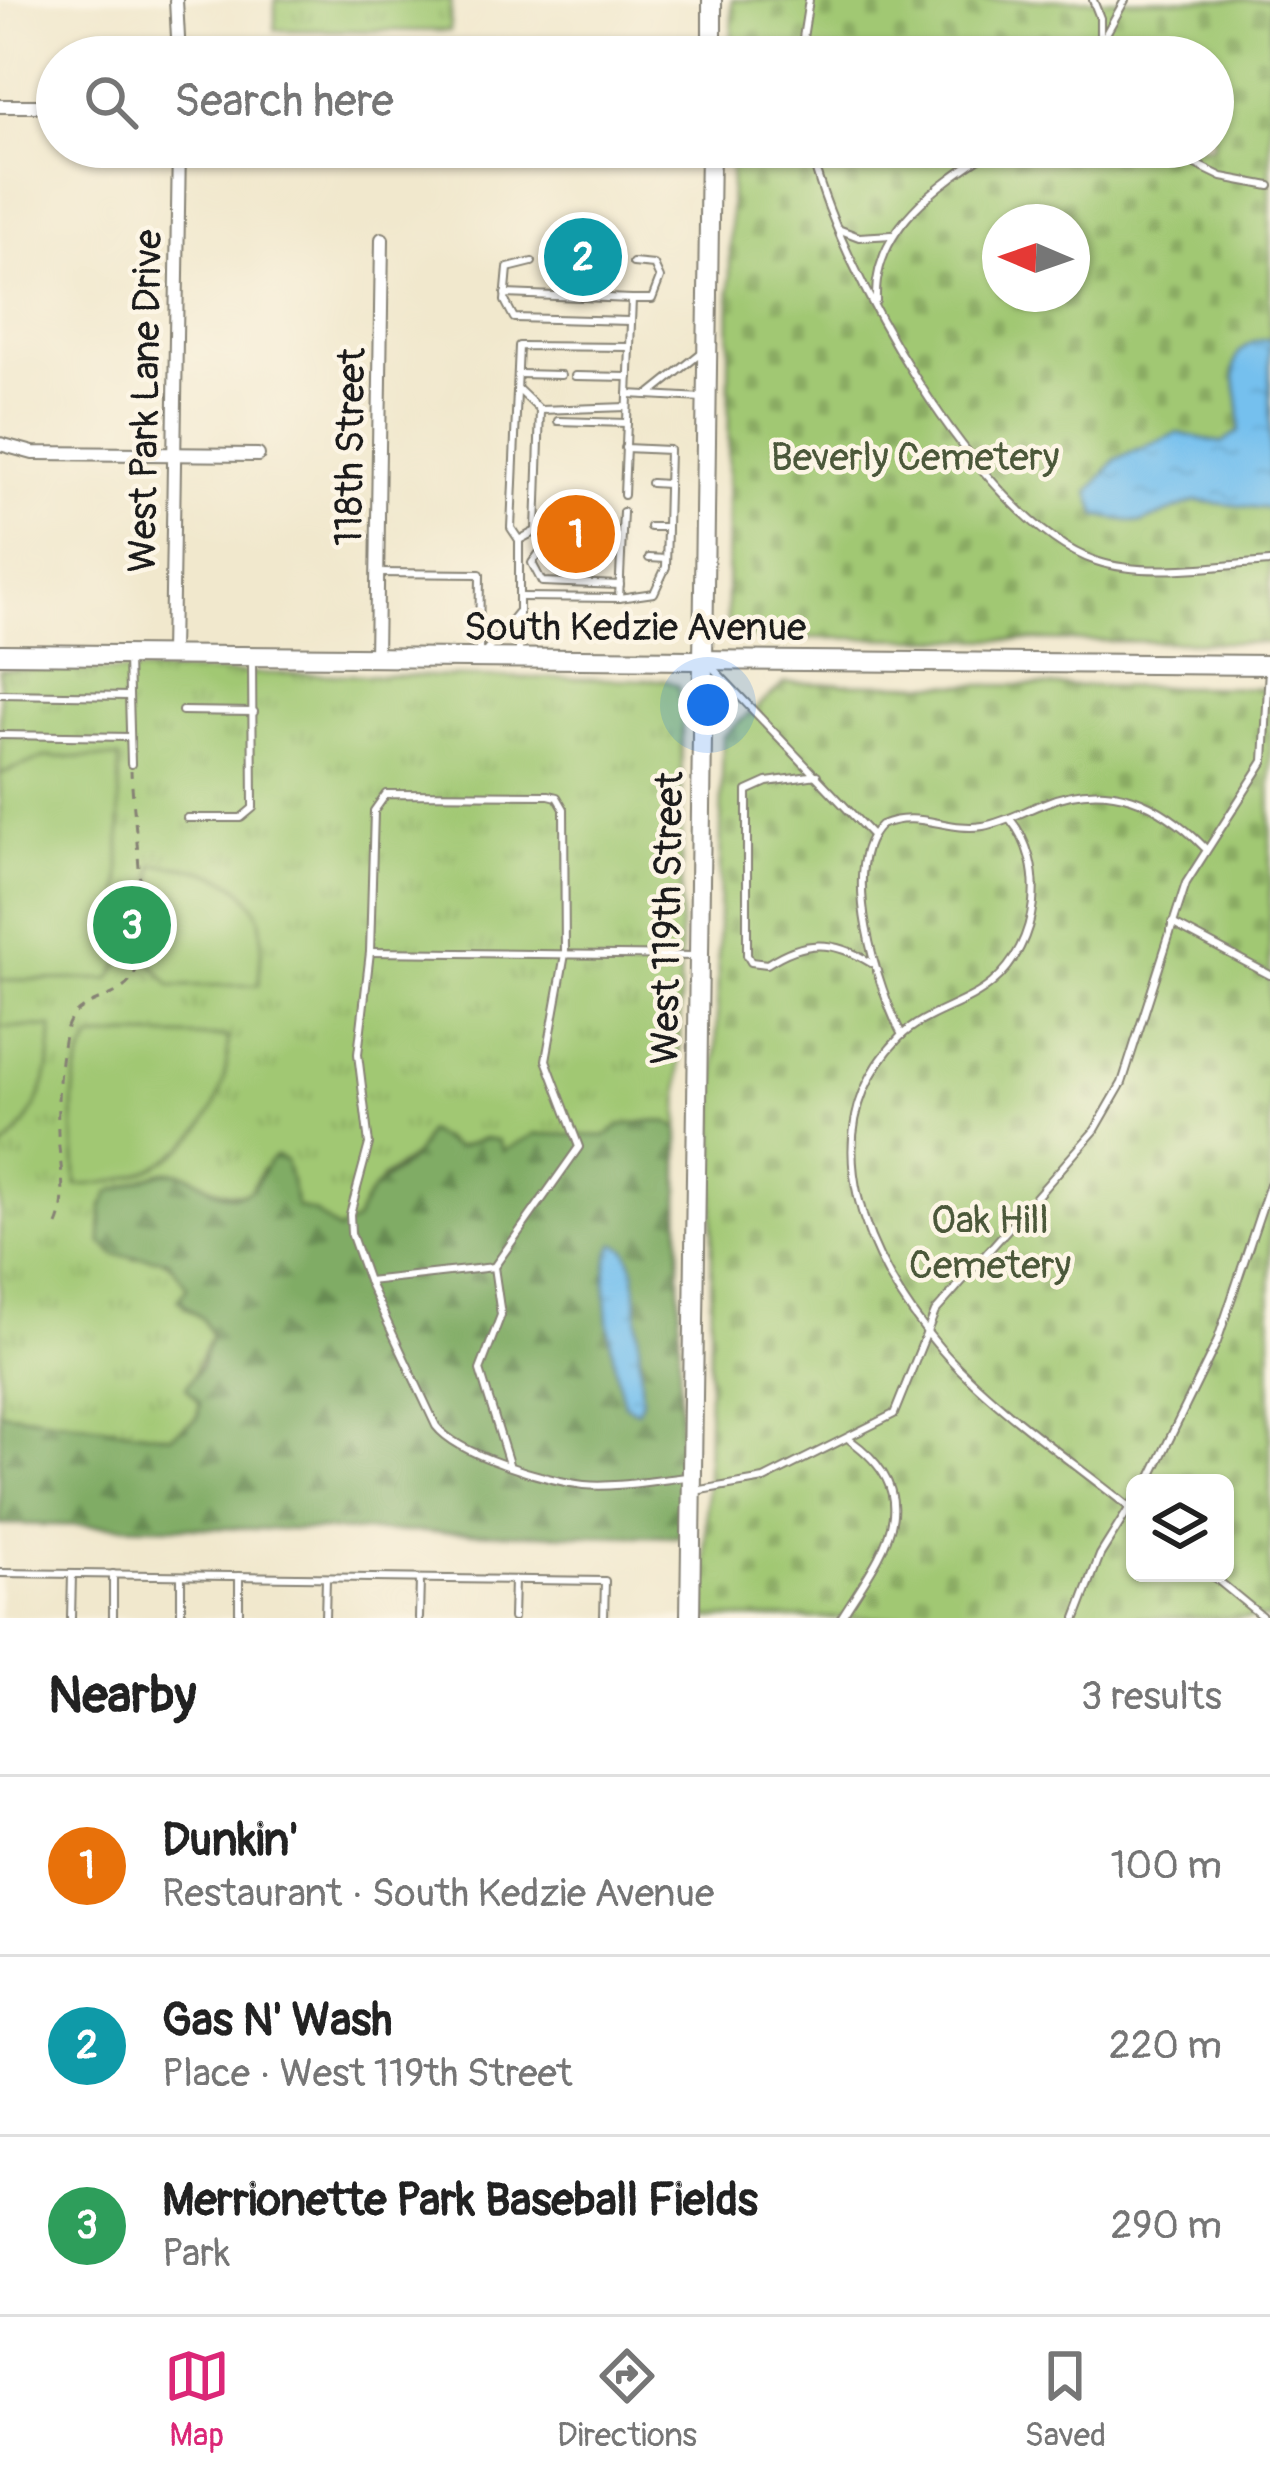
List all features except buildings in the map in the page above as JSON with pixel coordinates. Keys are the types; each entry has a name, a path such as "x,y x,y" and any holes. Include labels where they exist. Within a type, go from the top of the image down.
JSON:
{"street":[{"path":"176,0 178,36"},
{"path":"712,0 712,36"},
{"path":"0,106 36,106"},
{"name":"West Park Lane Drive","path":"171,655 179,168"},
{"name":"West 119th Street","path":"690,1618 710,168"},
{"name":"118th Street","path":"376,657 382,239"},
{"path":"0,444 33,453 258,455"},
{"name":"South Kedzie Avenue","path":"0,654 1269,664"}],"lane":[{"path":"803,36 809,0"},
{"path":"1093,0 1100,36"},
{"path":"1105,36 1125,0"},
{"path":"817,168 836,229 876,308 936,405 1015,505 1052,542 1117,567 1270,562"},
{"path":"876,308 878,268 892,235 966,168"},
{"path":"1203,168 1222,177 1270,186"},
{"path":"836,229 859,237 892,235"},
{"path":"532,262 508,268 507,312 514,318 630,321"},
{"path":"506,294 652,299 660,278 654,265 633,263"},
{"path":"624,495 632,299"},
{"path":"519,658 519,540 511,528 519,346 630,347"},
{"path":"648,395 708,346"},
{"path":"519,374 561,375"},
{"path":"575,376 628,376"},
{"path":"518,389 540,410 627,407"},
{"path":"628,394 707,398"},
{"path":"519,540 536,531 540,410"},
{"path":"557,421 627,423"},
{"path":"520,597 619,598 654,592 666,559 669,450 625,448"},
{"path":"651,483 668,484"},
{"path":"619,598 626,525 623,512"},
{"path":"650,526 667,527"},
{"path":"620,585 542,581 532,563 542,548 624,555"},
{"path":"649,559 666,559"},
{"path":"378,573 480,574 480,657"},
{"path":"480,657 519,610"},
{"path":"128,655 131,764"},
{"path":"187,818 250,816 252,656"},
{"path":"703,659 872,834"},
{"path":"509,1464 480,1370 501,1315 494,1267 579,1147 546,1060 565,954 564,809 562,801 549,795 380,796 374,811 370,952 358,1054 369,1144 350,1214 368,1281 442,1434 509,1464 585,1485 764,1479 894,1414 905,1396 925,1328 981,1254 1095,1130 1134,1053 1172,923 1205,848 1223,830 1264,761 1269,664"},
{"path":"0,694 129,696"},
{"path":"182,711 254,712"},
{"path":"0,735 130,736"},
{"path":"817,776 766,782 747,791 747,955 751,962 767,964 800,944 820,944 871,962"},
{"path":"902,1035 871,962 864,860 872,834 896,818 968,826 1010,818 1070,795 1134,796 1160,808 1205,848"},
{"path":"1010,818 1022,833 1034,872 1031,914 1016,954 991,984 902,1035 857,1111 851,1172 870,1240 925,1328 959,1367 1126,1505"},
{"path":"1172,923 1270,975"},
{"path":"370,952 699,956"},
{"path":"1152,1474 1216,1342 1270,1184"},
{"path":"368,1281 494,1267"},
{"path":"841,1618 887,1545 896,1518 877,1465 850,1440"},
{"path":"1076,1618 1100,1555 1126,1516"},
{"path":"0,1573 605,1581 604,1618"},
{"path":"71,1618 72,1574"},
{"path":"113,1574 113,1618"},
{"path":"181,1618 182,1576"},
{"path":"238,1618 239,1576"},
{"path":"326,1577 326,1618"},
{"path":"419,1618 420,1579"},
{"path":"513,1618 514,1580"},
{"path":"1220,1582 1264,1618"}],"path":[{"path":"57,1225 63,1204 59,1088 70,1018 124,989 137,970 140,898 131,764"}],"green space":[{"path":"275,0 451,0 450,31 275,30"},
{"name":"Beverly Cemetery","path":"732,0 1270,0 1270,643 740,637 727,624 731,168 1234,168 1234,36 732,36"},
{"path":"0,669 665,680 678,686 682,718 679,1130 669,1122 650,1121 604,1136 525,1139 503,1152 484,1138 456,1149 441,1137 382,1178 356,1221 338,1231 315,1212 297,1207 286,1161 262,1169 250,1192 224,1192 188,1175 166,1172 110,1192 133,1259 158,1258 171,1266 187,1287 183,1306 203,1319 211,1335 193,1376 200,1403 196,1419 171,1436 0,1412"},
{"name":"Oak Hill Cemetery","path":"785,683 1270,688 1270,1618 704,1618 723,736"},
{"path":"45,757 119,758 121,962 110,979 0,980 0,774"},
{"path":"153,865 215,875 252,902 261,925 259,985 171,986 151,963"},
{"path":"0,1027 52,1027 40,1095 24,1125 0,1151"},
{"path":"228,1037 218,1099 186,1145 164,1162 108,1182 76,1185 73,1109 77,1071 92,1039"},
{"path":"669,1122 679,1130 680,1537 0,1524 0,1412 171,1436 197,1419 200,1403 186,1387 201,1366 211,1335 203,1319 178,1300 187,1287 168,1260 115,1255 101,1242 102,1206 110,1192 175,1172 221,1194 238,1195 252,1189 277,1156 286,1161 297,1207 315,1212 338,1231 356,1221 373,1190 411,1159 427,1131 456,1148 485,1138 498,1140 503,1151 535,1134 604,1136 622,1125"}],"water":[{"path":"1270,339 1270,509 1196,501 1141,523 1097,516 1089,492 1116,459 1178,433 1222,443 1239,431 1236,361 1252,343"},
{"path":"614,1243 626,1249 635,1272 642,1400 637,1411 624,1404 608,1322 606,1277"}],"place":[{"name":"Gas N' Wash","path":"583,257"},
{"name":"Dunkin'","path":"576,534"},
{"name":"Merrionette Park Baseball Fields","path":"132,925"}]}
